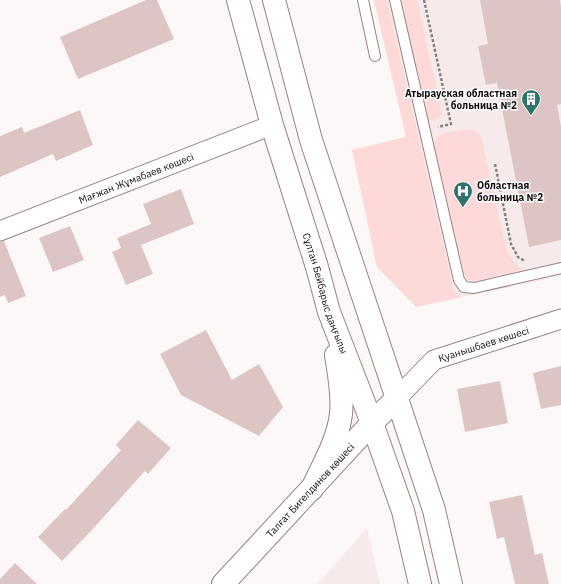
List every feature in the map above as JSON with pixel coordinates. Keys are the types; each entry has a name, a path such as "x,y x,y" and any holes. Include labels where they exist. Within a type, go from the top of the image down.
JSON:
{"main road":[{"name":"Сұлтан Бейбарыс даңғылы","path":"238,0 272,125 317,267 329,312 372,423 403,511 420,584"},
{"path":"274,0 311,140 434,510 451,584"},
{"path":"312,489 333,442 341,414 340,377 329,312"},
{"name":"Талғат Бигелдинов көшесі","path":"223,584 397,398"}],"street":[{"name":"Мағжан Жұмабаев көшесі","path":"0,231 272,125"},
{"name":"Қуанышбаев көшесі","path":"397,398 434,360 561,319"}],"lane":[{"path":"363,0 375,56"},
{"path":"395,0 459,280 464,287 474,288 556,269"}],"path":[{"path":"424,0 451,124 425,131"},
{"path":"495,164 511,244 518,257 532,266 556,269"}],"shaded area":[{"name":"Областная больница №2","path":"374,0 561,0 561,276 416,307 377,267 352,150 406,137"},
{"path":"374,0 387,0 454,291 462,297 416,307 377,267 352,150 406,137"},
{"path":"401,0 417,0 442,114 435,121 427,119"},
{"path":"470,129 476,131 481,136 507,251 513,261 522,270 474,281 467,280 464,274 434,146 435,141 442,135 453,131"},
{"path":"367,528 380,584 317,584"}],"building":[{"path":"146,0 157,0 174,39 78,79 60,37"},
{"name":"Атырауская областная больница №2","path":"480,0 560,0 561,104 557,105 561,127 561,240 529,247 497,83 486,85 478,46 488,44"},
{"path":"80,110 93,145 56,161 53,154 0,177 0,136 22,127 24,133"},
{"path":"181,189 194,224 141,245 153,274 126,285 112,252 121,248 117,238 151,224 143,204"},
{"path":"70,226 84,260 53,272 39,238"},
{"path":"4,241 26,296 8,303 5,295 0,297 0,242"},
{"path":"206,330 232,380 259,364 283,407 259,436 181,395 160,354"},
{"path":"561,366 561,405 541,409 533,373"},
{"path":"500,381 508,423 465,432 457,389"},
{"path":"138,420 171,448 148,474 145,471 62,561 38,537 65,509 66,510 121,450 116,445"},
{"path":"522,495 535,555 542,553 549,584 515,584 504,537 497,539 489,502"},
{"path":"15,563 37,584 0,584 0,579"}],"place":[{"name":"Атырауская областная больница №2","path":"531,116"},
{"name":"Областная больница №2","path":"463,208"}]}
